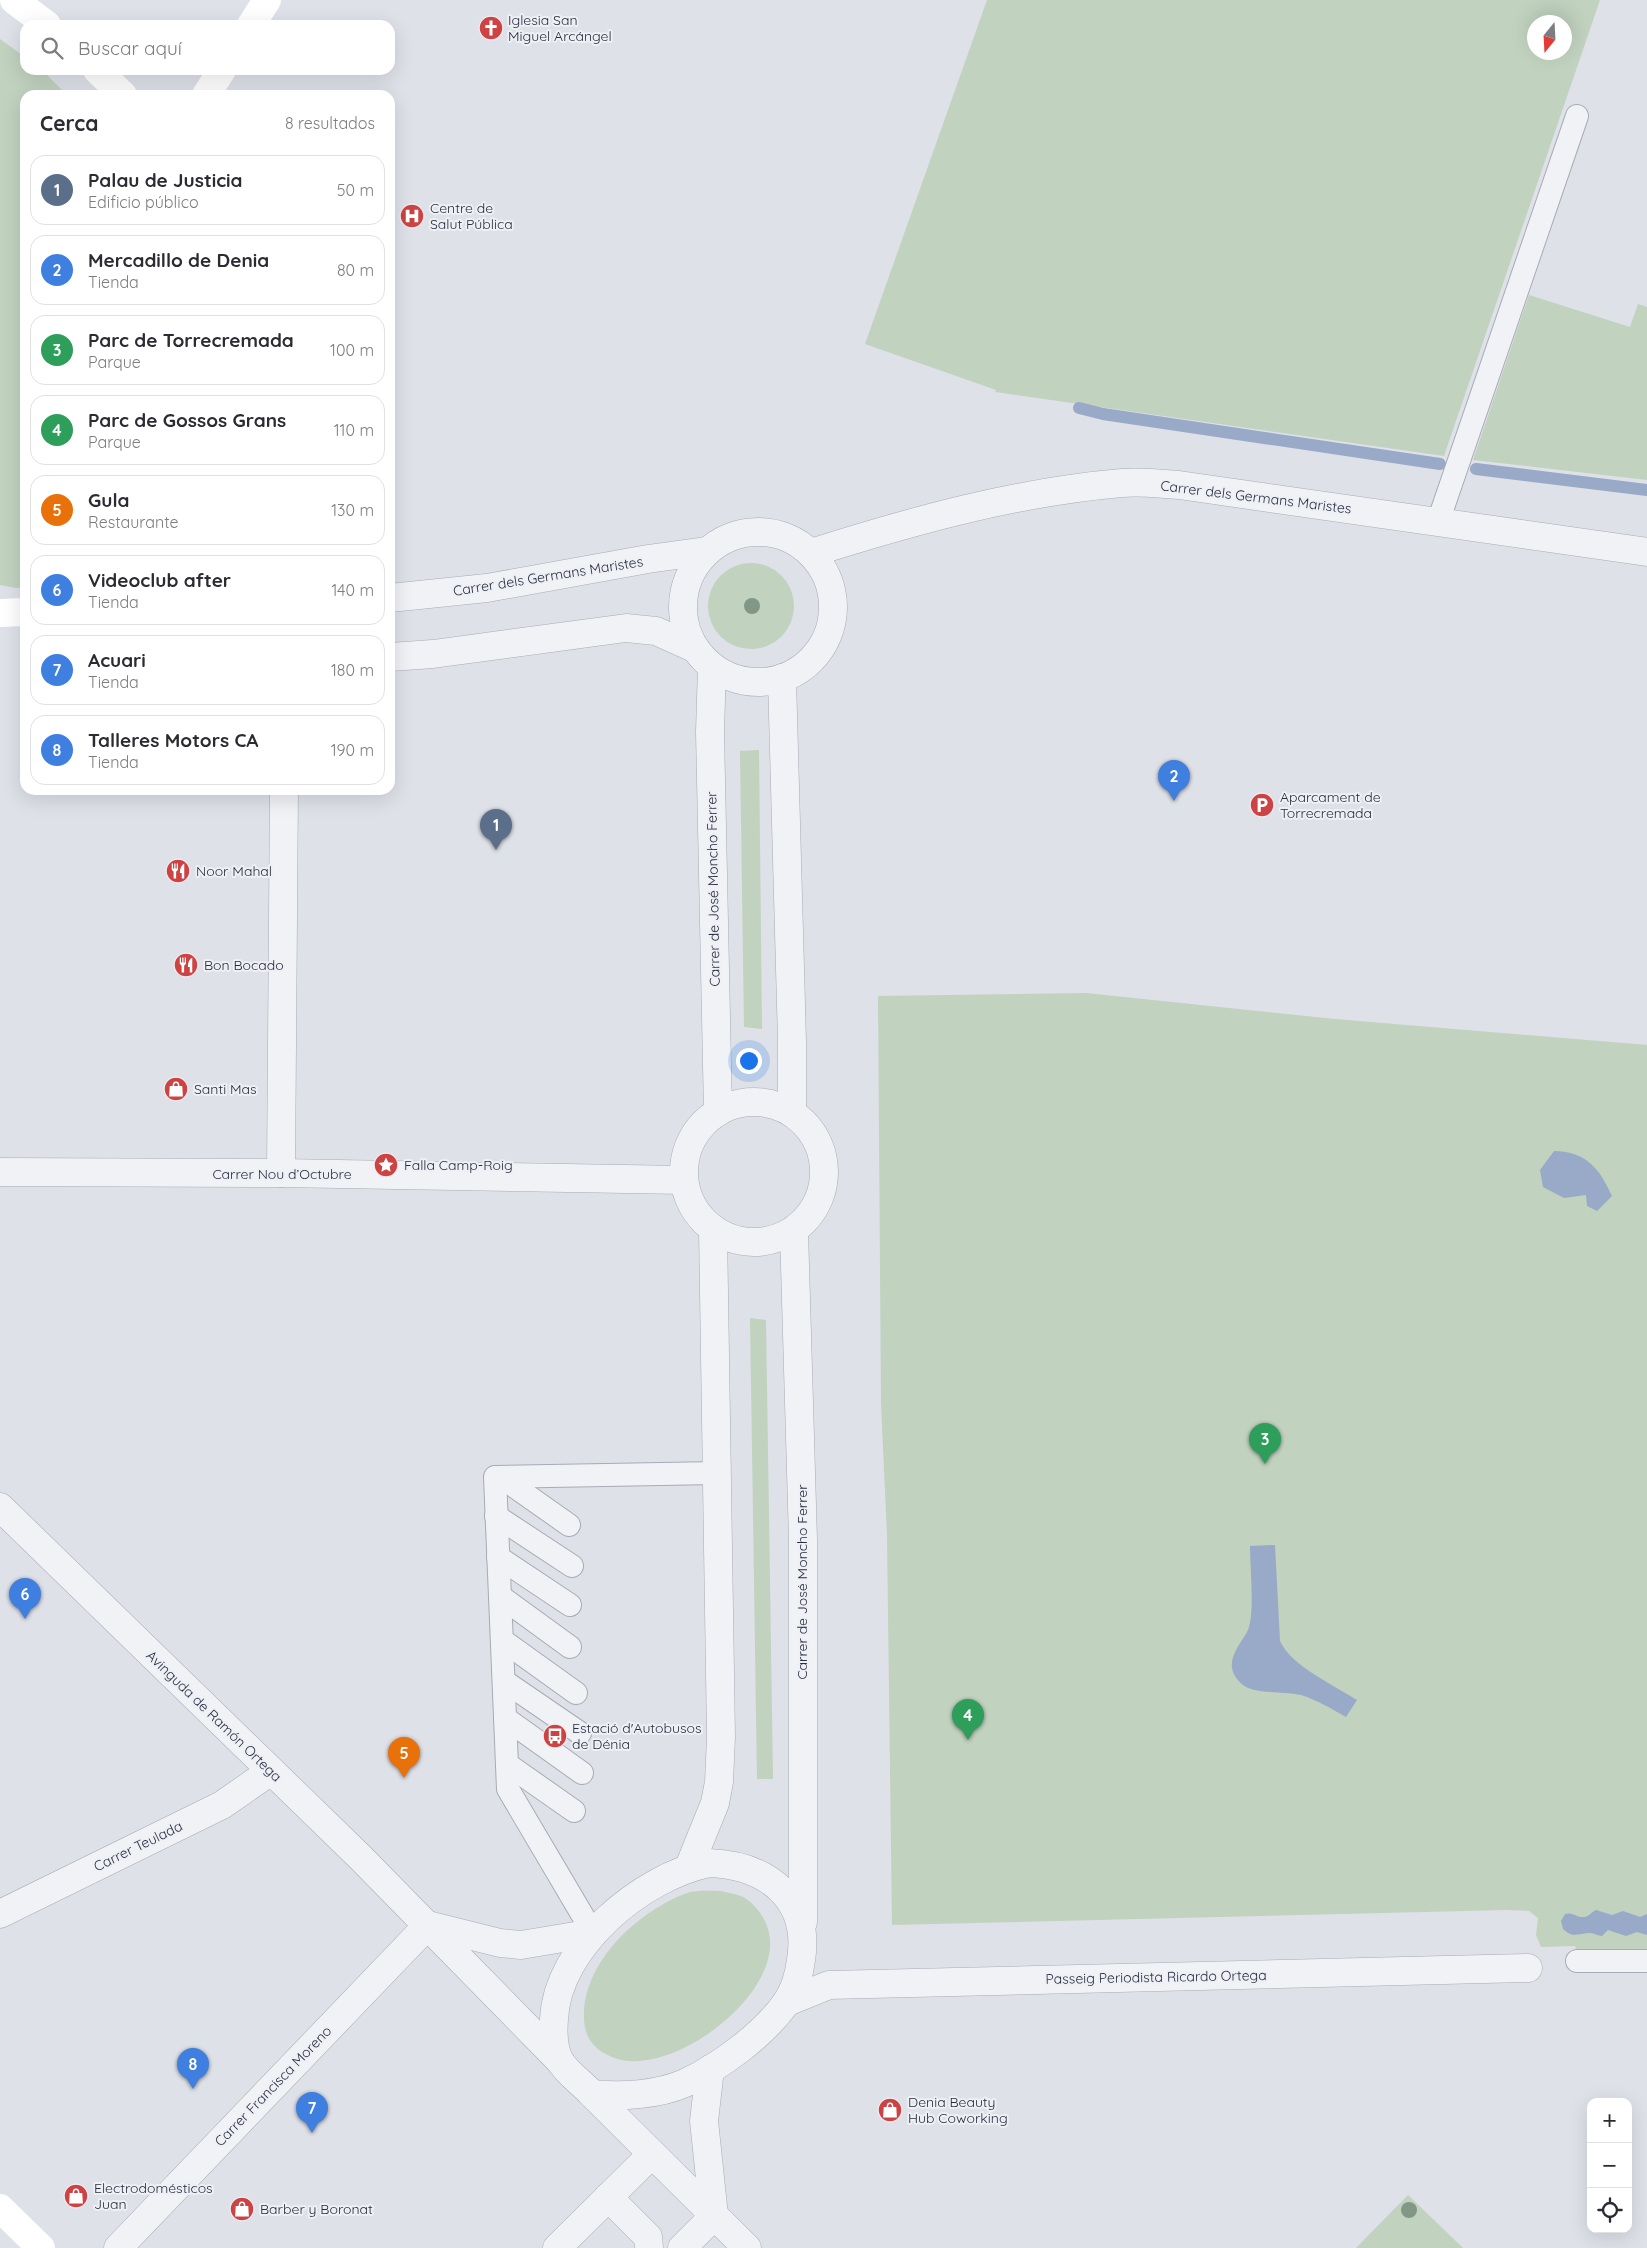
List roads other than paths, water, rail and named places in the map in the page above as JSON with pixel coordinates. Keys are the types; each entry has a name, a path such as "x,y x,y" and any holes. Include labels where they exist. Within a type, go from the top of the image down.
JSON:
{"main road":[{"path":"14,0 40,20"},
{"path":"254,20 268,0"},
{"path":"103,75 118,90"},
{"path":"209,90 219,75"},
{"path":"0,614 20,612"},
{"path":"0,2208 41,2248"}],"street":[{"name":"Carrer dels Germans Maristes","path":"811,553 877,532 1005,500 1123,483 1179,485 1647,552"},
{"path":"395,657 433,654 626,628 656,631 703,657 733,679 758,682 782,678 802,669 818,653 829,635 834,613 832,591 824,570 811,553 796,541 778,534 759,531 740,534 722,540 706,551 690,572 682,597 684,624 703,657"},
{"name":"Carrer dels Germans Maristes","path":"395,597 487,588 640,560 706,551"},
{"name":"Carrer de José Moncho Ferrer","path":"703,657 710,732 718,1112"},
{"path":"782,678 792,1041 792,1113"},
{"path":"281,1173 284,795"},
{"path":"746,1102 770,1103 792,1113 808,1126 818,1143 824,1161 824,1181 819,1200 809,1217 794,1231 779,1238 762,1242 744,1242 728,1238 713,1229 698,1216 689,1199 684,1180 684,1158 692,1138 705,1122 718,1112 746,1102"},
{"name":"Carrer Nou d’Octubre","path":"0,1172 281,1173 684,1180"},
{"path":"689,1867 706,1827 719,1782 721,1737 713,1229"},
{"name":"Carrer de José Moncho Ferrer","path":"787,2002 797,1983 803,1948 803,1540 794,1231"},
{"name":"Avinguda de Ramón Ortega","path":"0,1507 428,1925 592,2094"},
{"name":"Carrer Teulada","path":"0,1914 222,1805 271,1771"},
{"path":"559,2060 553,2035 554,2012 560,1990 571,1968 593,1932 649,1885 689,1867 708,1863 728,1864 748,1869 766,1878 791,1900 803,1933"},
{"name":"Avinguda de Ramón Ortega","path":"428,1925 486,1940 521,1944 593,1932"},
{"name":"Carrer Francisca Moreno","path":"118,2248 428,1925"},
{"name":"Passeig Periodista Ricardo Ortega","path":"787,2002 829,1985 1528,1968"},
{"path":"592,2094 624,2095 653,2091 684,2083 710,2069 758,2032 787,2002"},
{"path":"710,2069 704,2121 714,2216"},
{"path":"592,2094 747,2248"},
{"path":"557,2248 652,2154"},
{"path":"608,2197 648,2237 649,2248"},
{"path":"682,2248 714,2216"}],"lane":[{"path":"1438,522 1577,116"},
{"path":"593,1932 508,1789 494,1477 717,1473"},
{"path":"502,1477 569,1525"},
{"path":"496,1516 572,1566"},
{"path":"498,1557 570,1605"},
{"path":"500,1596 570,1647"},
{"path":"502,1640 576,1692"},
{"path":"504,1681 580,1733"},
{"path":"505,1718 582,1773"},
{"path":"507,1764 574,1811"},
{"path":"1577,1961 1647,1961"}],"water":[{"path":"1554,1151 1565,1152 1583,1158 1597,1170 1612,1196 1597,1211 1587,1206 1586,1195 1564,1198 1543,1187 1540,1170"},
{"path":"1275,1545 1280,1641 1293,1659 1303,1667 1357,1700 1346,1717 1319,1702 1301,1695 1261,1691 1245,1687 1234,1674 1232,1668 1233,1658 1248,1630 1250,1622 1252,1601 1250,1546"},
{"path":"1596,1910 1612,1915 1623,1911 1640,1917 1647,1914 1647,1935 1637,1932 1626,1936 1608,1930 1602,1936 1590,1933 1573,1935 1563,1929 1561,1921 1565,1914 1570,1913 1584,1917"}],"waterway":[{"path":"1079,408 1103,414 1440,464"},
{"path":"1476,469 1647,490"}],"place":[{"name":"Iglesia San Miguel Arcángel","path":"491,28"},
{"name":"Centre de Salut Pública","path":"412,216"},
{"name":"Mercadillo de Denia","path":"1174,801"},
{"name":"Aparcament de Torrecremada","path":"1262,805"},
{"name":"Palau de Justicia","path":"496,850"},
{"name":"Noor Mahal","path":"178,871"},
{"name":"Bon Bocado","path":"186,965"},
{"name":"Santi Mas","path":"176,1089"},
{"name":"Falla Camp-Roig","path":"386,1165"},
{"name":"Parc de Torrecremada","path":"1265,1464"},
{"name":"Videoclub after","path":"25,1619"},
{"name":"Estació d'Autobusos de Dénia","path":"555,1736"},
{"name":"Parc de Gossos Grans","path":"968,1740"},
{"name":"Gula","path":"404,1778"},
{"name":"Talleres Motors CA","path":"193,2089"},
{"name":"Denia Beauty Hub Coworking","path":"890,2110"},
{"name":"Acuari","path":"312,2133"},
{"name":"Electrodomésticos Juan","path":"76,2196"},
{"name":"Barber y Boronat","path":"242,2209"}]}
